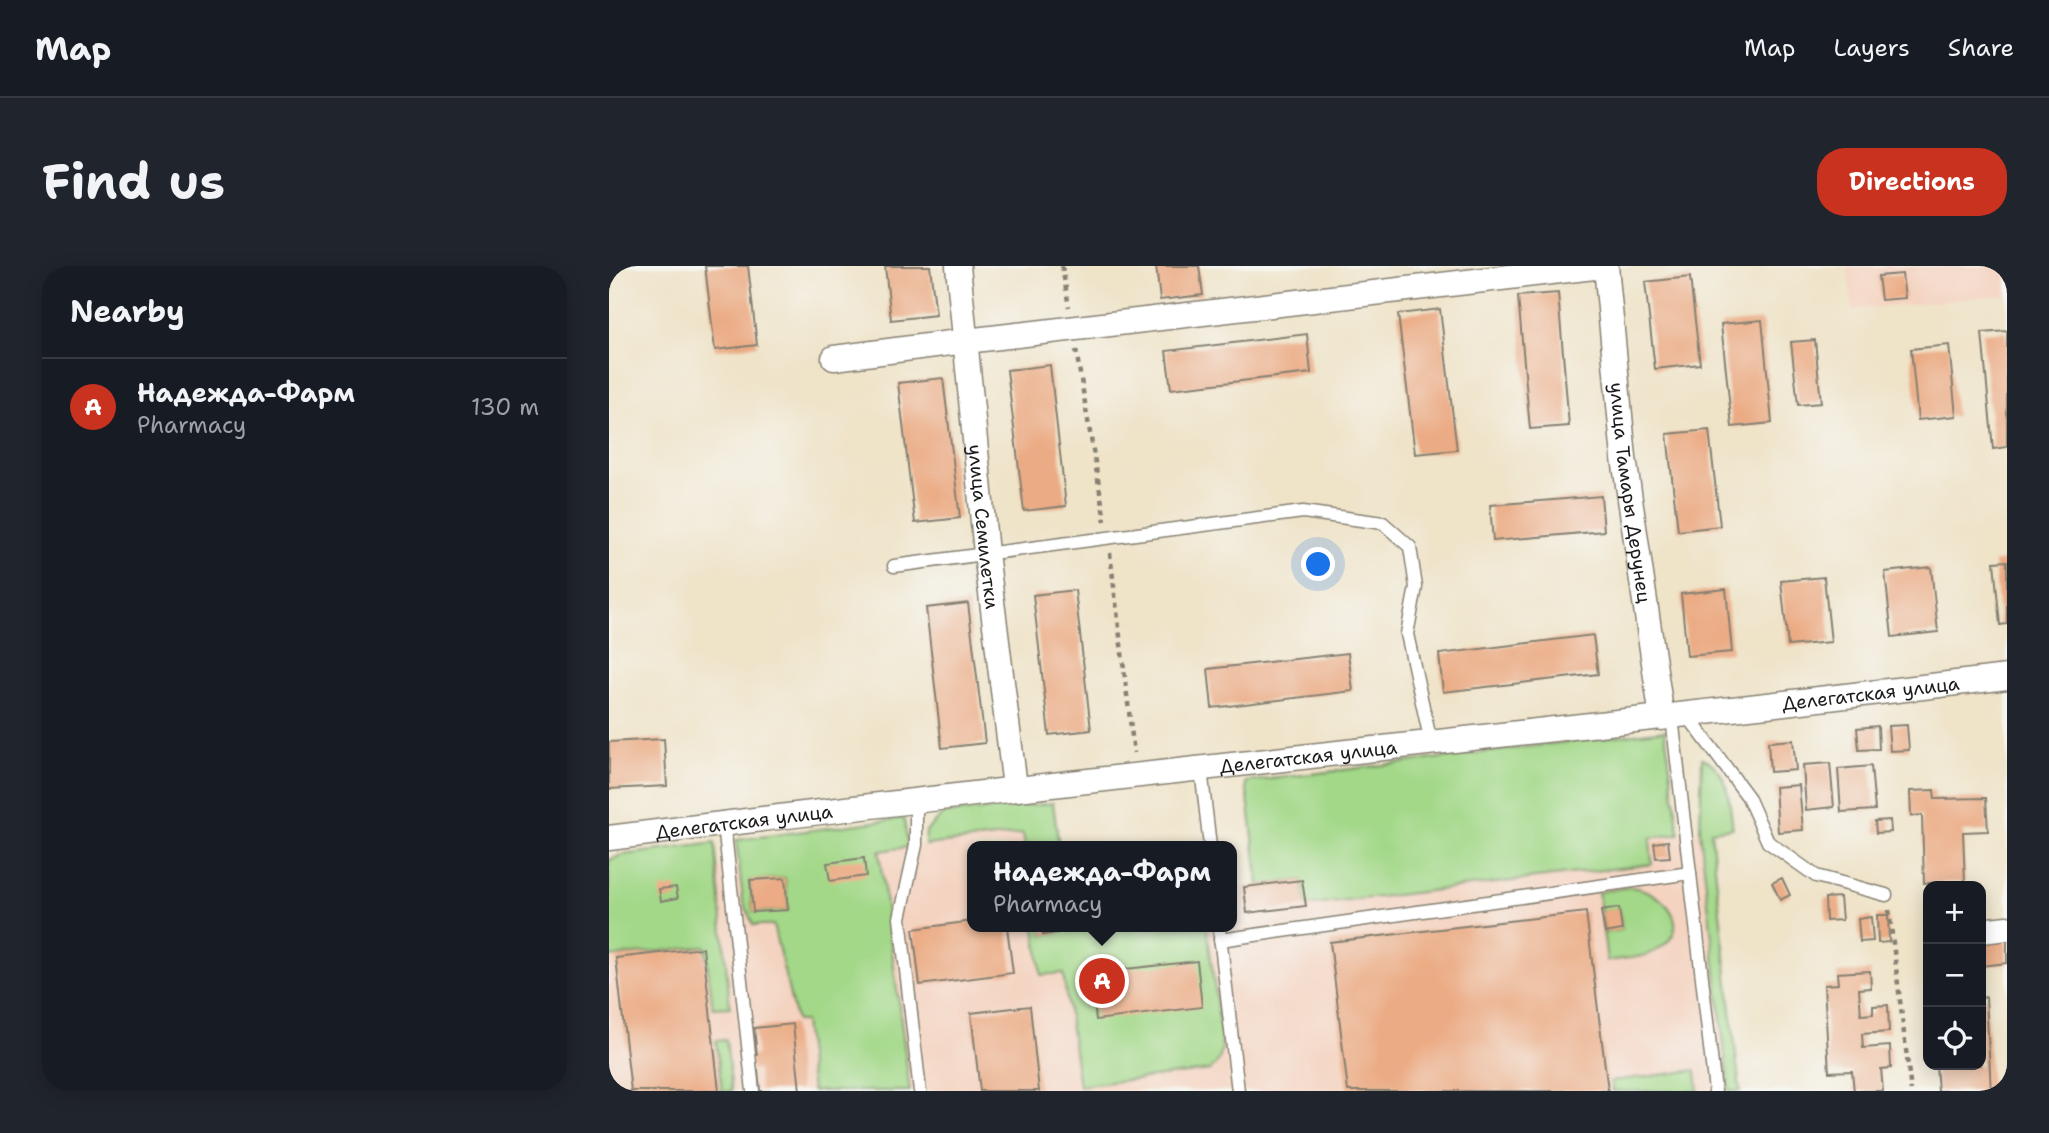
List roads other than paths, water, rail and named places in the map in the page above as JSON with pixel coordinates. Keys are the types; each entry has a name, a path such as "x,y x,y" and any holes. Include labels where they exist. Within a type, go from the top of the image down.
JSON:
{"street":[{"name":"улица Семилетки","path":"958,266 986,553 1015,788"},
{"path":"834,358 1604,266"},
{"name":"улица Тамары Дерунец","path":"1604,266 1624,458 1673,717"},
{"name":"Делегатская улица","path":"609,838 1015,788 1673,717 2007,677"},
{"path":"1986,930 2007,928"}],"lane":[{"path":"894,566 1303,512 1383,523 1410,547 1416,587 1408,634 1431,743"},
{"path":"1673,717 1715,1091"},
{"path":"1673,717 1748,797 1767,842 1817,876 1886,895"},
{"path":"1201,769 1209,841"},
{"path":"916,800 916,845 900,918 920,1091"},
{"path":"724,824 753,1091"},
{"path":"1237,931 1690,873"},
{"path":"1220,933 1238,1091"}],"place":[{"name":"Надежда-Фарм","path":"1102,981"}]}
